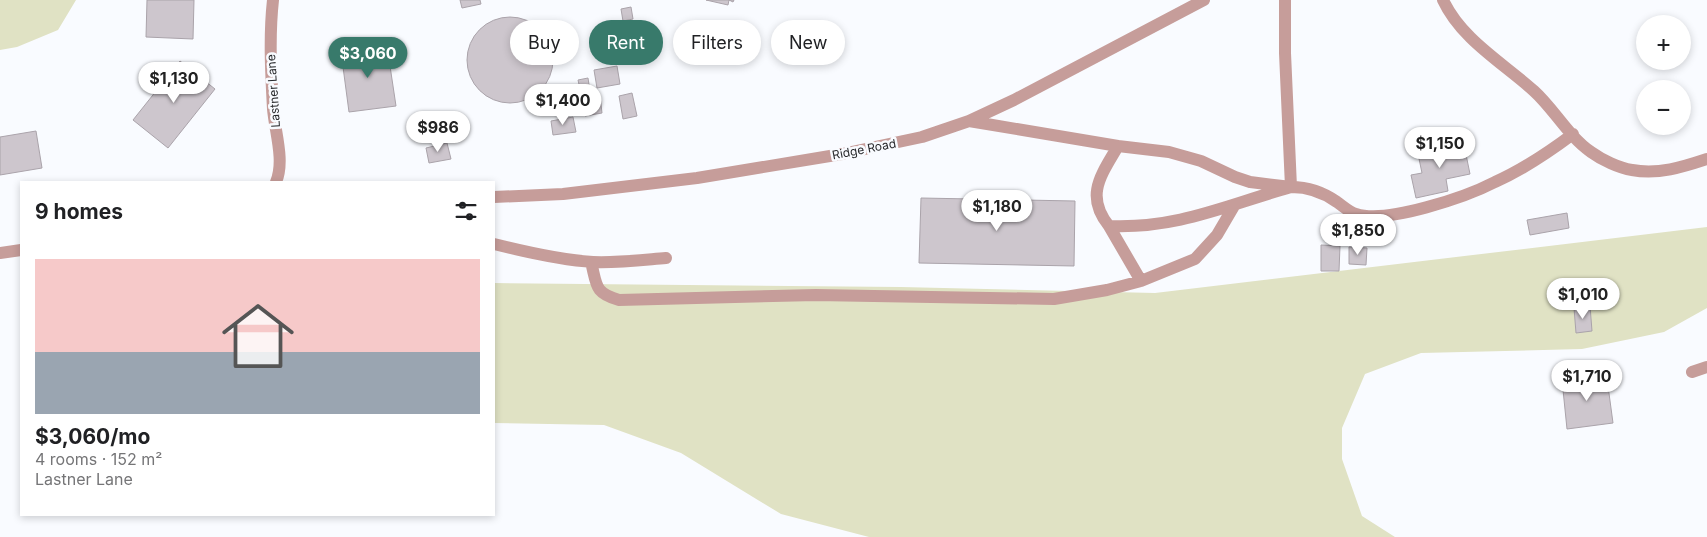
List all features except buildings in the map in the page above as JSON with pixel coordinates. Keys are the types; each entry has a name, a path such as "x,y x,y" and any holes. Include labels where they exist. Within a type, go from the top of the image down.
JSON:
{"street":[{"name":"Lastner Lane","path":"273,0 270,42 273,110 280,181"},
{"name":"Ridge Road","path":"495,197 563,194 697,178 842,154 922,137 969,121 1014,100 1204,0"},
{"path":"1285,0 1285,53 1291,187"},
{"path":"1443,0 1448,12 1475,41 1533,90 1590,152 1606,161 1632,170 1657,172 1707,159"},
{"path":"969,121 1118,146 1169,152 1201,161 1250,182 1304,187 1321,192 1356,214 1375,216 1393,215 1437,203 1496,182 1573,134"},
{"path":"1118,146 1102,170 1097,185 1096,203 1102,217 1141,281"},
{"path":"1109,226 1151,226 1206,215 1254,197 1291,187"},
{"path":"591,262 597,286 604,296 619,300 816,295 1054,299 1107,290 1141,281 1195,259 1217,235 1234,206"},
{"path":"495,244 548,256 591,262 620,262 666,258"},
{"path":"0,254 20,250"},
{"path":"1692,372 1707,367"}],"green space":[{"path":"0,0 76,0 58,30 17,47 0,50"},
{"path":"1707,227 1707,308 1664,332 1582,349 1421,353 1365,374 1342,428 1342,459 1362,516 1395,537 869,537 781,514 681,453 604,425 495,423 495,283 901,287 1155,293"}]}
